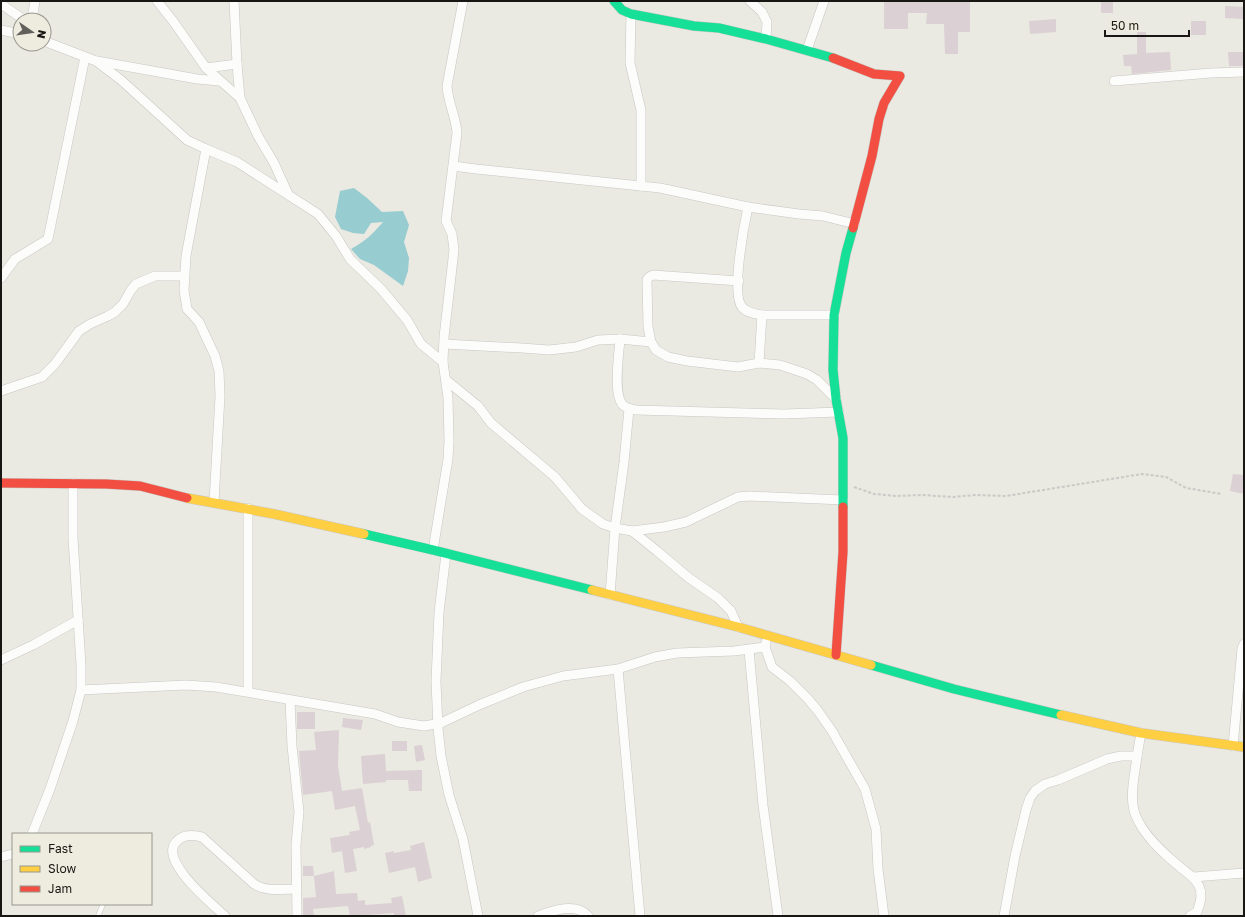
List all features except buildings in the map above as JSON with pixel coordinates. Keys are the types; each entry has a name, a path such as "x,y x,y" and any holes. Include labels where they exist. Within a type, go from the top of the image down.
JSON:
{"street":[{"path":"33,12 35,1"},
{"path":"157,1 206,68 240,98"},
{"path":"234,1 240,98 258,136 274,163 288,194"},
{"path":"433,550 448,459 449,441 446,380 443,362 454,250 452,234 446,221 457,133 447,86 463,1"},
{"path":"750,1 762,12 767,22 766,39"},
{"path":"807,50 824,1"},
{"path":"616,2 622,10 631,14 694,26 719,28 830,56 874,74 900,76 884,103 855,224 846,253 834,315 833,370 836,399 843,438 843,552 836,655"},
{"path":"1,4 12,12"},
{"path":"631,14 630,62 641,110 641,186"},
{"path":"1,30 12,32"},
{"path":"52,43 96,60 197,79 219,81"},
{"path":"1,278 15,259 48,239 85,57"},
{"path":"96,60 121,80 187,140 237,162 318,214 336,236 350,258 381,289 407,320 421,344 443,362"},
{"path":"206,68 237,64"},
{"path":"1114,80 1244,72"},
{"path":"206,149 186,256 184,290 187,309 199,322 215,356 219,371 220,396 214,502"},
{"path":"453,166 660,188 748,207 823,216 855,224"},
{"path":"748,207 739,260 739,296 741,306 746,311 762,315 834,315"},
{"path":"739,281 653,275 649,277 647,280 648,327 651,342 656,350 668,357 688,361 738,367 750,366 759,363 780,365 808,374 824,386 836,399"},
{"path":"1,391 42,378 55,364 79,331 115,312 123,304 130,290 136,284 155,276 184,276"},
{"path":"759,363 762,315"},
{"path":"444,344 549,350 576,348 598,340 620,339 651,342"},
{"path":"620,339 617,376 619,396 623,405 629,409 784,414 838,412"},
{"path":"446,380 478,406 491,423 555,477 582,509 603,524 615,528 632,531 664,527 686,522 738,497 749,496 791,499 843,500"},
{"path":"610,595 615,528 624,462 629,409"},
{"path":"1,483 73,483 140,486 177,496 248,508 433,550 738,627 962,691 1141,733 1244,747"},
{"path":"32,833 50,789 73,722 81,690 73,538 73,483"},
{"path":"248,508 248,691"},
{"path":"632,531 689,578 718,598 731,612 738,627"},
{"path":"446,554 439,612 436,681 438,724 441,756 449,795 463,839 478,916"},
{"path":"1,660 33,645 78,620"},
{"path":"768,635 765,647 772,667 790,681 818,711 832,731 865,789 876,829 878,869 884,916"},
{"path":"1233,746 1237,691 1242,649 1244,644"},
{"path":"81,690 186,685 216,687 248,691 290,700 375,714 398,722 424,726 438,724 479,705 537,682 564,676 618,669 654,657 677,653 749,650 765,647"},
{"path":"749,650 762,798 778,916"},
{"path":"618,669 640,916"},
{"path":"290,700 292,746 299,807 296,845 298,916"},
{"path":"1141,733 1132,795 1134,812 1141,827 1155,843 1179,866 1194,877 1200,887 1201,900 1197,915"},
{"path":"1004,916 1015,856 1026,810 1030,798 1035,791 1045,784 1107,759 1122,756 1137,756"},
{"path":"225,916 203,896 182,873 172,851 175,843 181,838 191,834 202,837 254,884 261,888 269,890 297,889"},
{"path":"1,857 12,854"},
{"path":"1194,877 1244,873"},
{"path":"538,916 556,910 577,909 584,912 588,916"}],"lane":[{"path":"98,916 103,905"}],"path":[{"path":"843,484 874,494 897,496 1006,496 1142,474 1166,477 1186,488 1222,494"}],"water":[{"path":"354,188 382,212 403,211 409,225 404,242 409,258 408,271 403,286 374,265 360,259 351,249 360,244 383,222 371,223 364,234 353,233 341,229 335,217 340,191"}],"traffic: fast":[{"path":"614,1 622,10 631,14 694,26 719,28 766,39 833,58"},
{"path":"843,507 843,438 836,399 833,370 834,315 846,253 853,228"},
{"path":"364,534 592,590"},
{"path":"871,665 954,689 1061,715"}],"traffic: slow":[{"path":"187,498 274,514 364,534"},
{"path":"592,590 738,627 871,665"},
{"path":"1061,715 1141,733 1244,747"}],"traffic: jam":[{"path":"833,58 874,74 900,76 884,103 879,119 872,156 853,228"},
{"path":"1,483 106,484 140,486 187,498"},
{"path":"836,655 843,552 843,507"}]}
